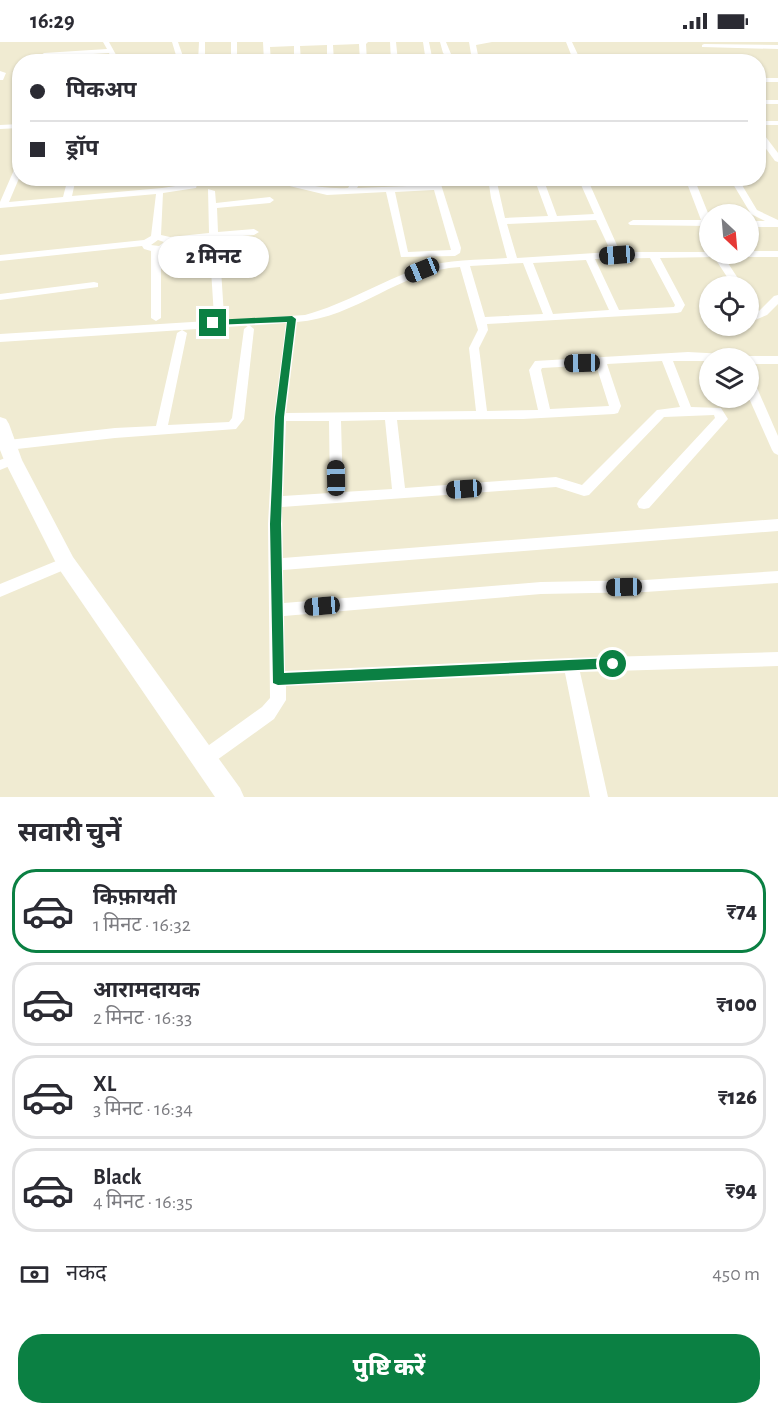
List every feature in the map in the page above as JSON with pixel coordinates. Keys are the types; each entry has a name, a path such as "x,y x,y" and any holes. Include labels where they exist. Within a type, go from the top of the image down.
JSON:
{"street":[{"path":"106,42 113,54"},
{"path":"266,43 364,42"},
{"path":"471,43 489,42"},
{"path":"297,44 298,54"},
{"path":"702,44 778,46"},
{"path":"65,54 111,51"},
{"path":"766,147 778,159"},
{"path":"12,179 1,205 156,193 193,186"},
{"path":"67,200 70,186"},
{"path":"154,186 156,237"},
{"path":"298,186 327,192 390,190 416,186"},
{"path":"350,192 354,186"},
{"path":"390,190 402,253 406,256 444,254 456,250 437,186"},
{"path":"494,186 513,261"},
{"path":"541,186 554,219"},
{"path":"586,186 617,255"},
{"path":"693,186 700,204"},
{"path":"738,186 754,212 778,224"},
{"path":"211,190 219,316"},
{"path":"212,206 270,200"},
{"path":"501,221 600,217"},
{"path":"633,223 699,224"},
{"path":"759,224 778,224"},
{"path":"0,258 146,243 156,237 168,240 254,232"},
{"path":"146,243 147,247 156,249 166,246 168,240"},
{"path":"156,249 156,318"},
{"path":"431,254 435,267"},
{"path":"444,254 446,265"},
{"path":"482,321 672,311 680,308 653,254"},
{"path":"0,338 151,326 292,319 332,311 382,286 446,265 589,256 699,254"},
{"path":"759,254 778,254"},
{"path":"589,256 615,313"},
{"path":"527,260 549,317"},
{"path":"464,264 482,321 482,334 474,348 482,415"},
{"path":"0,297 94,285"},
{"path":"759,313 778,298"},
{"path":"204,759 275,706 278,700 276,502 280,417 292,319"},
{"path":"7,457 115,433 226,428 237,424 249,329"},
{"path":"161,431 183,333"},
{"path":"545,414 536,367 544,364 699,356"},
{"path":"666,358 687,411"},
{"path":"759,360 778,360"},
{"path":"280,417 545,414 614,410 615,406 601,362"},
{"path":"759,406 778,450"},
{"path":"276,502 556,482 584,491 661,413 717,411 722,419 644,504"},
{"path":"390,416 399,494"},
{"path":"335,417 337,498"},
{"path":"0,424 7,457 66,563 231,797"},
{"path":"276,565 778,525"},
{"path":"0,591 66,563"},
{"path":"277,610 540,588 645,586 778,577"},
{"path":"278,679 571,665 778,659"},
{"path":"571,665 599,797"}],"route":[{"path":"213,323 292,319 280,417 275,524 278,679 613,664"}]}
